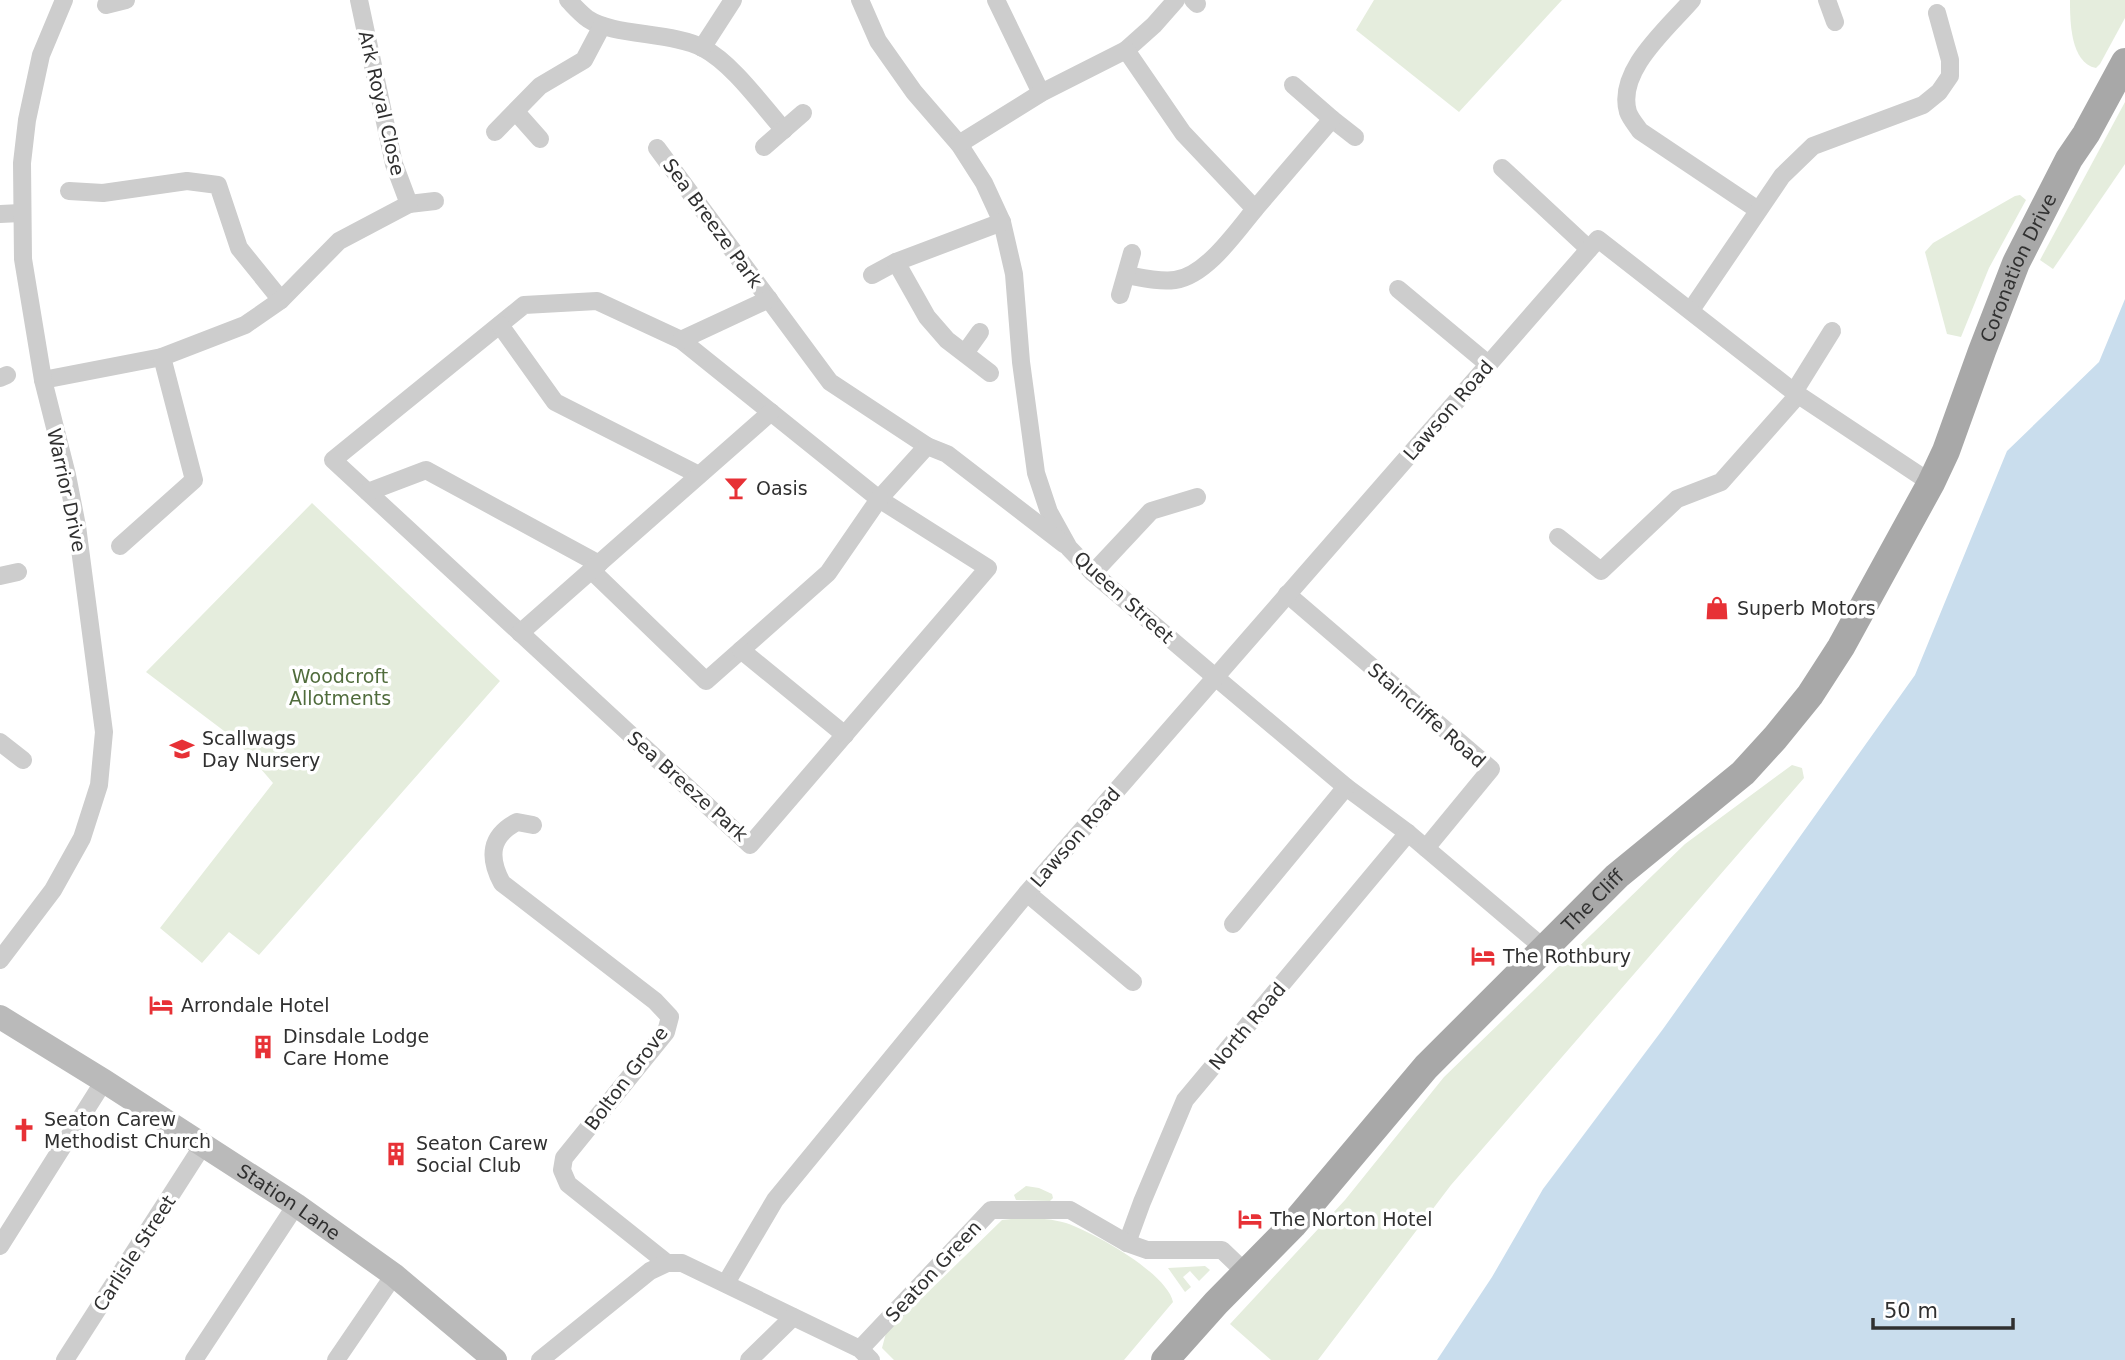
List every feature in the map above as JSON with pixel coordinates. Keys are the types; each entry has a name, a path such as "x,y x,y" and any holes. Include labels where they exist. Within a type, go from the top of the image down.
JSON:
{"main road":[{"name":"Coronation Drive","path":"1931,483 1946,451 2017,263 2069,159 2086,134 2125,62"},
{"name":"The Cliff","path":"1165,1360 1332,1181 1426,1068 1617,876 1743,773 1775,738 1810,695 1842,647 1931,483"},
{"name":"Station Lane","path":"0,1017 296,1205 394,1275 495,1360"}],"street":[{"name":"Warrior Drive","path":"0,960 52,890 82,838 99,785 104,732 77,526 43,380 23,259 22,163 27,120 41,55 64,0"},
{"path":"106,5 126,0"},
{"name":"Ark Royal Close","path":"359,0 394,164 409,204"},
{"path":"568,0 588,19 602,26 646,33 702,48 726,66 783,130"},
{"path":"702,48 733,0"},
{"name":"Queen Street","path":"860,0 878,41 914,92 959,144 984,183 1002,222 1014,274 1021,362 1036,473 1049,512 1069,548 1093,573 1214,676 1346,787 1408,833 1545,949"},
{"path":"996,0 1041,93"},
{"path":"959,144 1041,93 1126,50 1154,25 1176,0"},
{"path":"1692,0 1633,70 1627,94 1628,113 1640,131 1758,210"},
{"path":"1827,0 1835,22"},
{"path":"1691,310 1783,176 1813,146 1923,105 1939,92 1950,76 1950,60 1937,13"},
{"path":"495,132 540,86 584,60 602,26"},
{"path":"1126,50 1183,133 1255,209"},
{"path":"1293,85 1356,137"},
{"path":"516,112 540,139"},
{"path":"764,147 803,113"},
{"path":"1127,275 1159,281 1178,280 1189,276 1214,257 1332,119"},
{"name":"Sea Breeze Park","path":"657,148 830,382 927,446 947,454 1069,548"},
{"path":"1502,168 1589,249 1598,239 1796,393 1931,483"},
{"path":"69,191 103,193 187,181 218,185 239,248 281,300"},
{"path":"43,380 162,358 245,326 281,300 339,241 409,204 435,201"},
{"path":"0,214 21,213"},
{"path":"872,275 896,262 1002,222"},
{"name":"Lawson Road","path":"726,1283 775,1200 1027,893 1589,249"},
{"path":"1120,295 1132,253"},
{"path":"896,262 927,317 947,340 990,373"},
{"path":"1398,289 1488,365"},
{"name":"Sea Breeze Park","path":"681,340 769,299"},
{"name":"Sea Breeze Park","path":"597,301 681,340 879,499 988,568 750,845 333,460 524,305 597,301"},
{"path":"500,325 555,402 699,475"},
{"path":"1558,537 1601,571 1677,499 1721,482 1796,393 1832,331"},
{"path":"965,354 980,332"},
{"path":"120,547 194,480 162,358"},
{"path":"520,633 771,412"},
{"path":"368,492 426,470 595,567 706,681 828,573 879,499 927,446"},
{"path":"1093,573 1151,511 1197,497"},
{"name":"Staincliffe Road","path":"1287,594 1491,769 1426,848"},
{"path":"741,650 845,735"},
{"path":"0,742 23,760"},
{"path":"1233,924 1346,787"},
{"name":"Bolton Grove","path":"533,825 517,822 505,828 498,837 494,862 502,883 655,1001 670,1017 666,1032 564,1158 562,1170 568,1184 667,1263"},
{"name":"North Road","path":"1127,1243 1185,1100 1408,833"},
{"name":"Lawson Road","path":"1027,893 1133,982"},
{"path":"0,1246 104,1081"},
{"name":"Carlisle Street","path":"65,1360 203,1145"},
{"path":"194,1360 296,1205"},
{"name":"Seaton Green","path":"865,1355 991,1210 1070,1210 1127,1243 1147,1250 1222,1250 1246,1273"},
{"path":"541,1360 650,1271 667,1263 682,1263 726,1283 865,1355"},
{"path":"337,1360 394,1275"},
{"path":"749,1360 793,1317"}],"green space":[{"path":"1374,0 1562,0 1459,112 1356,30"},
{"path":"2070,0 2125,0 2125,18 2096,68 2087,64 2076,50 2071,29"},
{"path":"2125,102 2125,164 2053,269 2040,260"},
{"path":"2020,195 2026,200 1989,268 1961,337 1947,334 1925,252 1933,243"},
{"name":"Woodcroft Allotments","path":"312,503 500,681 259,955 229,932 202,963 160,928 273,783 236,740 146,672"},
{"path":"1792,765 1802,768 1804,778 1451,1185 1318,1360 1271,1360 1230,1324 1345,1200 1444,1077 1685,844"},
{"path":"1026,1186 1039,1188 1052,1194 1053,1198 1050,1201 1016,1200 1014,1195"},
{"path":"1028,1217 1066,1223 1093,1235 1144,1267 1168,1291 1173,1302 1124,1360 894,1360 882,1348 886,1333 1002,1220"},
{"path":"1205,1266 1210,1270 1199,1281 1190,1271 1183,1277 1191,1287 1185,1292 1168,1268"}],"water":[{"path":"2125,299 2125,1360 1437,1360 1492,1277 1543,1189 1663,1029 1915,675 2007,451 2099,362"}],"place":[{"name":"Oasis","path":"736,488"},
{"name":"Superb Motors","path":"1717,608"},
{"name":"Scallwags Day Nursery","path":"182,749"},
{"name":"The Rothbury","path":"1483,956"},
{"name":"Arrondale Hotel","path":"161,1005"},
{"name":"Dinsdale Lodge Care Home","path":"263,1047"},
{"name":"Seaton Carew Methodist Church","path":"24,1130"},
{"name":"Seaton Carew Social Club","path":"396,1154"},
{"name":"The Norton Hotel","path":"1250,1219"}]}
